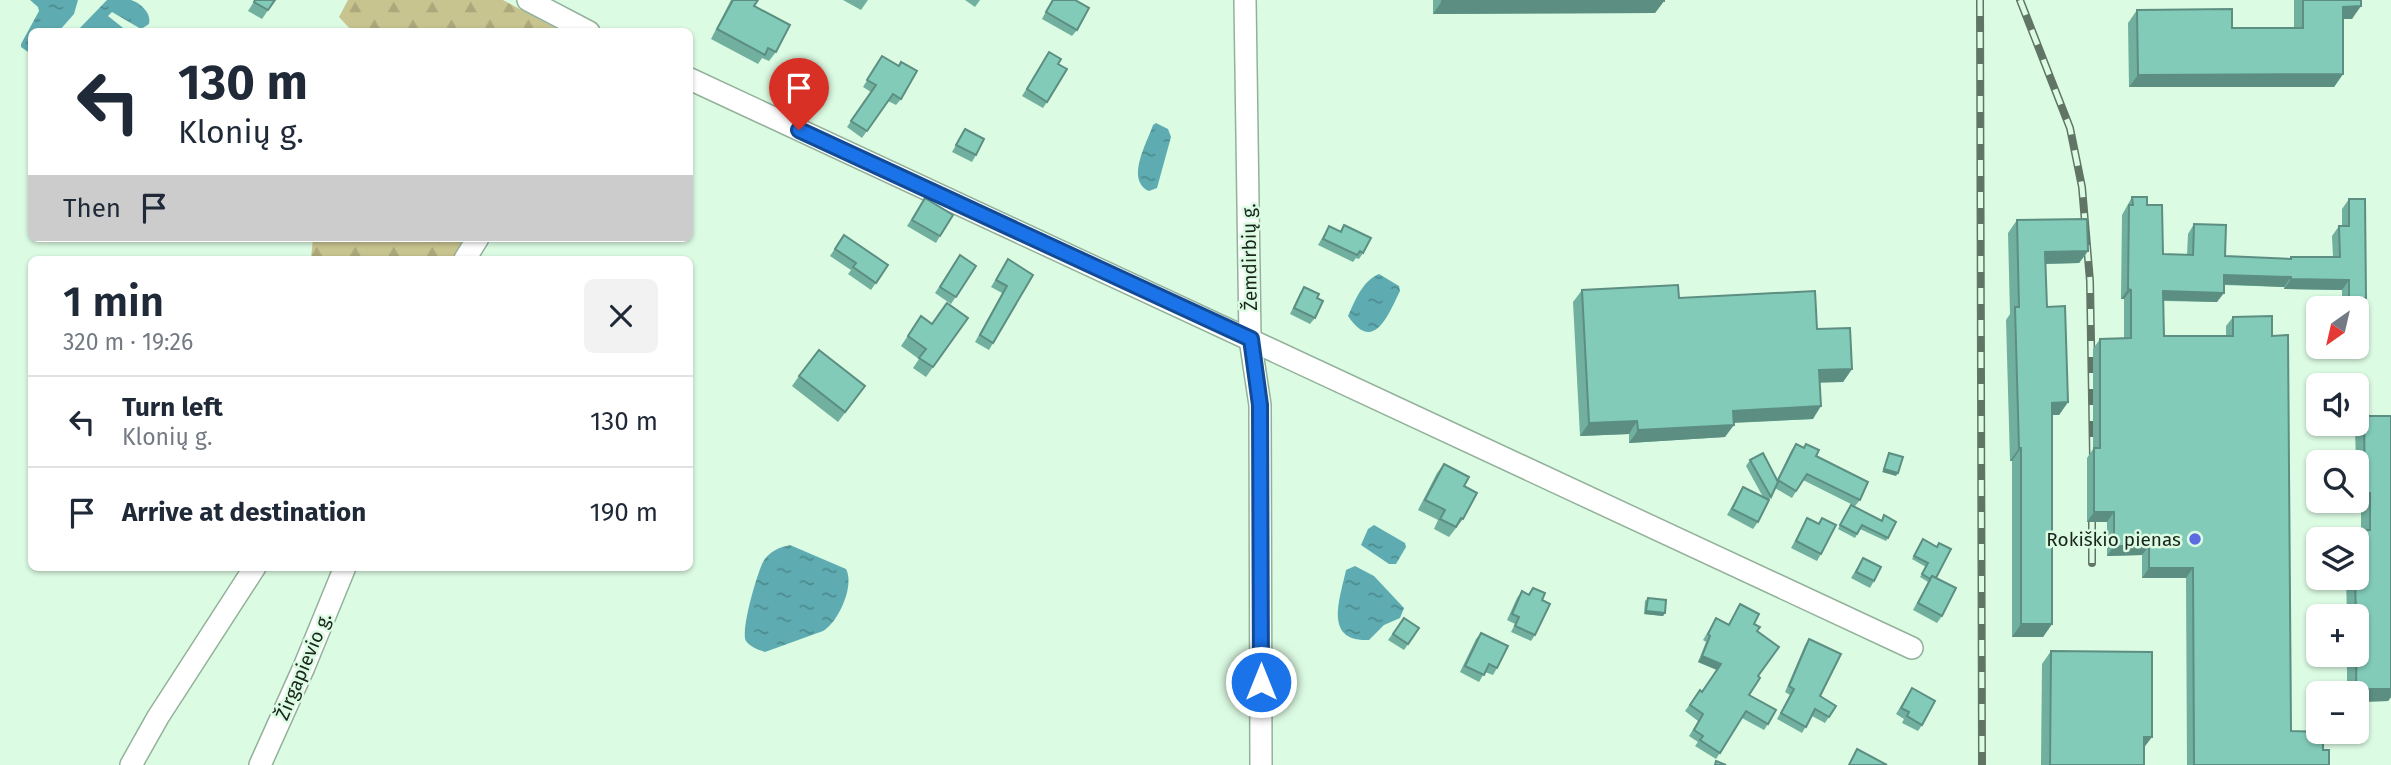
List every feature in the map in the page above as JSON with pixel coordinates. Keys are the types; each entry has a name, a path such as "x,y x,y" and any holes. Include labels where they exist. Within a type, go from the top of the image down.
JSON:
{"street":[{"path":"527,0 581,28"},
{"name":"Žemdirbių g.","path":"1245,0 1251,339 1260,405 1261,765"},
{"path":"693,80 1912,648"},
{"path":"131,765 158,717 252,571"},
{"name":"Žirgapievio g.","path":"260,765 343,571"}],"green space":[{"path":"348,0 503,0 555,28 349,28 339,17"},
{"path":"313,242 462,242 454,256 311,256"}],"water":[{"path":"30,0 78,0 74,14 62,28 30,28 39,11"},
{"path":"107,0 135,1 142,6 149,20 149,24 139,28 112,12 108,16 123,28 80,28"},
{"path":"28,31 28,52 21,44"},
{"path":"1156,123 1168,129 1171,137 1157,188 1149,191 1142,186 1138,170 1143,151"},
{"path":"1379,274 1399,286 1400,291 1386,319 1373,331 1366,332 1357,327 1348,316 1364,286"},
{"path":"1374,525 1405,543 1406,547 1396,564 1389,564 1361,545 1368,529"},
{"path":"790,545 846,569 847,594 834,620 823,631 765,652 752,647 746,641 745,626 750,602 765,558"},
{"path":"1355,566 1374,576 1404,608 1400,618 1384,625 1369,640 1355,639 1345,634 1338,617 1346,570"}],"building":[{"path":"275,0 268,10 254,2"},
{"path":"733,0 758,0 754,6 790,25 776,52 768,48 765,55 717,29"},
{"path":"1053,0 1075,0 1089,8 1077,30 1046,12"},
{"path":"1664,0 1664,1 1442,1"},
{"path":"2303,0 2361,0 2361,6 2343,7 2343,74 2138,75 2137,10 2232,9 2232,28 2303,28"},
{"path":"1049,52 1061,59 1058,64 1067,69 1047,102 1027,89"},
{"path":"882,56 899,66 901,62 917,71 901,99 893,94 867,131 851,121 876,85 867,80"},
{"path":"804,79 820,88 813,101 797,92"},
{"path":"965,129 984,139 976,155 956,145"},
{"name":"Rokiškio pienas","path":"2132,197 2147,197 2147,205 2162,205 2163,254 2193,255 2194,224 2226,225 2225,256 2291,259 2340,257 2339,226 2349,226 2349,199 2365,199 2366,296 2349,296 2349,280 2224,275 2224,293 2163,291 2164,336 2233,336 2233,317 2272,316 2272,336 2288,335 2291,731 2306,731 2306,744 2323,744 2323,750 2329,750 2329,765 2194,765 2193,568 2149,568 2149,546 2114,546 2114,512 2094,512 2094,448 2100,448 2100,339 2131,338 2131,290 2128,289 2129,205 2133,205"},
{"path":"925,198 953,215 940,236 912,220"},
{"path":"2087,219 2088,251 2045,252 2047,307 2065,306 2068,402 2052,403 2052,624 2021,624 2021,448 2015,307 2019,307 2017,220"},
{"path":"1344,225 1371,238 1363,253 1360,251 1357,255 1323,239 1329,226 1341,232"},
{"path":"844,235 888,265 876,283 853,267 856,263 835,249"},
{"path":"960,255 976,266 956,297 940,287"},
{"path":"1008,259 1033,275 993,343 980,335 1007,286 996,280"},
{"path":"1678,285 1679,298 1815,291 1817,329 1850,328 1852,369 1819,370 1821,406 1733,411 1734,425 1638,430 1637,421 1589,423 1582,290"},
{"path":"1304,287 1319,294 1317,298 1323,301 1315,318 1294,308"},
{"path":"947,303 968,318 933,367 919,358 926,349 908,336 921,316 932,324"},
{"path":"819,350 865,386 845,412 799,376"},
{"path":"2369,416 2391,416 2391,689 2369,689 2369,681 2356,681 2356,667 2369,667 2369,604 2356,604 2355,590 2369,590 2369,450 2364,450 2364,436 2369,436"},
{"path":"1796,444 1804,448 1806,444 1819,450 1816,456 1868,482 1860,500 1807,474 1796,491 1778,480"},
{"path":"1763,453 1778,482 1771,497 1750,460"},
{"path":"1889,453 1903,457 1898,473 1884,469"},
{"path":"1444,464 1469,477 1464,486 1477,493 1456,527 1440,519 1445,510 1425,500"},
{"path":"1743,487 1769,500 1758,522 1732,509"},
{"path":"1851,505 1882,521 1884,515 1896,522 1888,538 1862,525 1857,534 1840,525"},
{"path":"1807,518 1819,524 1822,518 1836,525 1821,554 1796,541"},
{"path":"1923,539 1937,547 1939,543 1951,549 1936,578 1932,576 1930,579 1922,574 1928,563 1914,556"},
{"path":"1863,558 1881,567 1874,581 1856,572"},
{"path":"1932,576 1956,588 1942,616 1918,603"},
{"path":"1533,588 1545,593 1542,600 1550,604 1535,635 1515,626 1519,617 1512,614 1522,591 1529,595"},
{"path":"1648,598 1666,600 1665,613 1646,611"},
{"path":"1740,604 1759,614 1754,624 1760,627 1757,631 1779,647 1758,676 1760,678 1749,695 1776,710 1768,724 1746,711 1720,753 1700,740 1703,736 1694,730 1703,714 1690,705 1721,664 1702,656 1710,636 1708,634 1716,618 1729,625"},
{"path":"1404,618 1419,628 1408,644 1393,634"},
{"path":"1481,633 1508,646 1497,668 1489,664 1484,675 1465,666"},
{"path":"1809,639 1841,654 1820,696 1836,706 1829,717 1815,709 1806,727 1781,713 1794,689 1789,686"},
{"path":"2051,651 2152,652 2152,737 2144,737 2144,765 2050,765"},
{"path":"1912,688 1935,701 1922,725 1907,716 1909,712 1901,708"},
{"path":"1857,749 1887,765 1849,765"}],"railway":[{"path":"1980,0 1982,765"},
{"path":"2020,0 2070,128 2082,187 2090,281 2093,458"},
{"path":"2092,522 2092,563"}],"place":[{"name":"Rokiškio pienas","path":"2195,539"}],"route":[{"path":"799,130 1251,339 1260,405 1261,682"}]}
